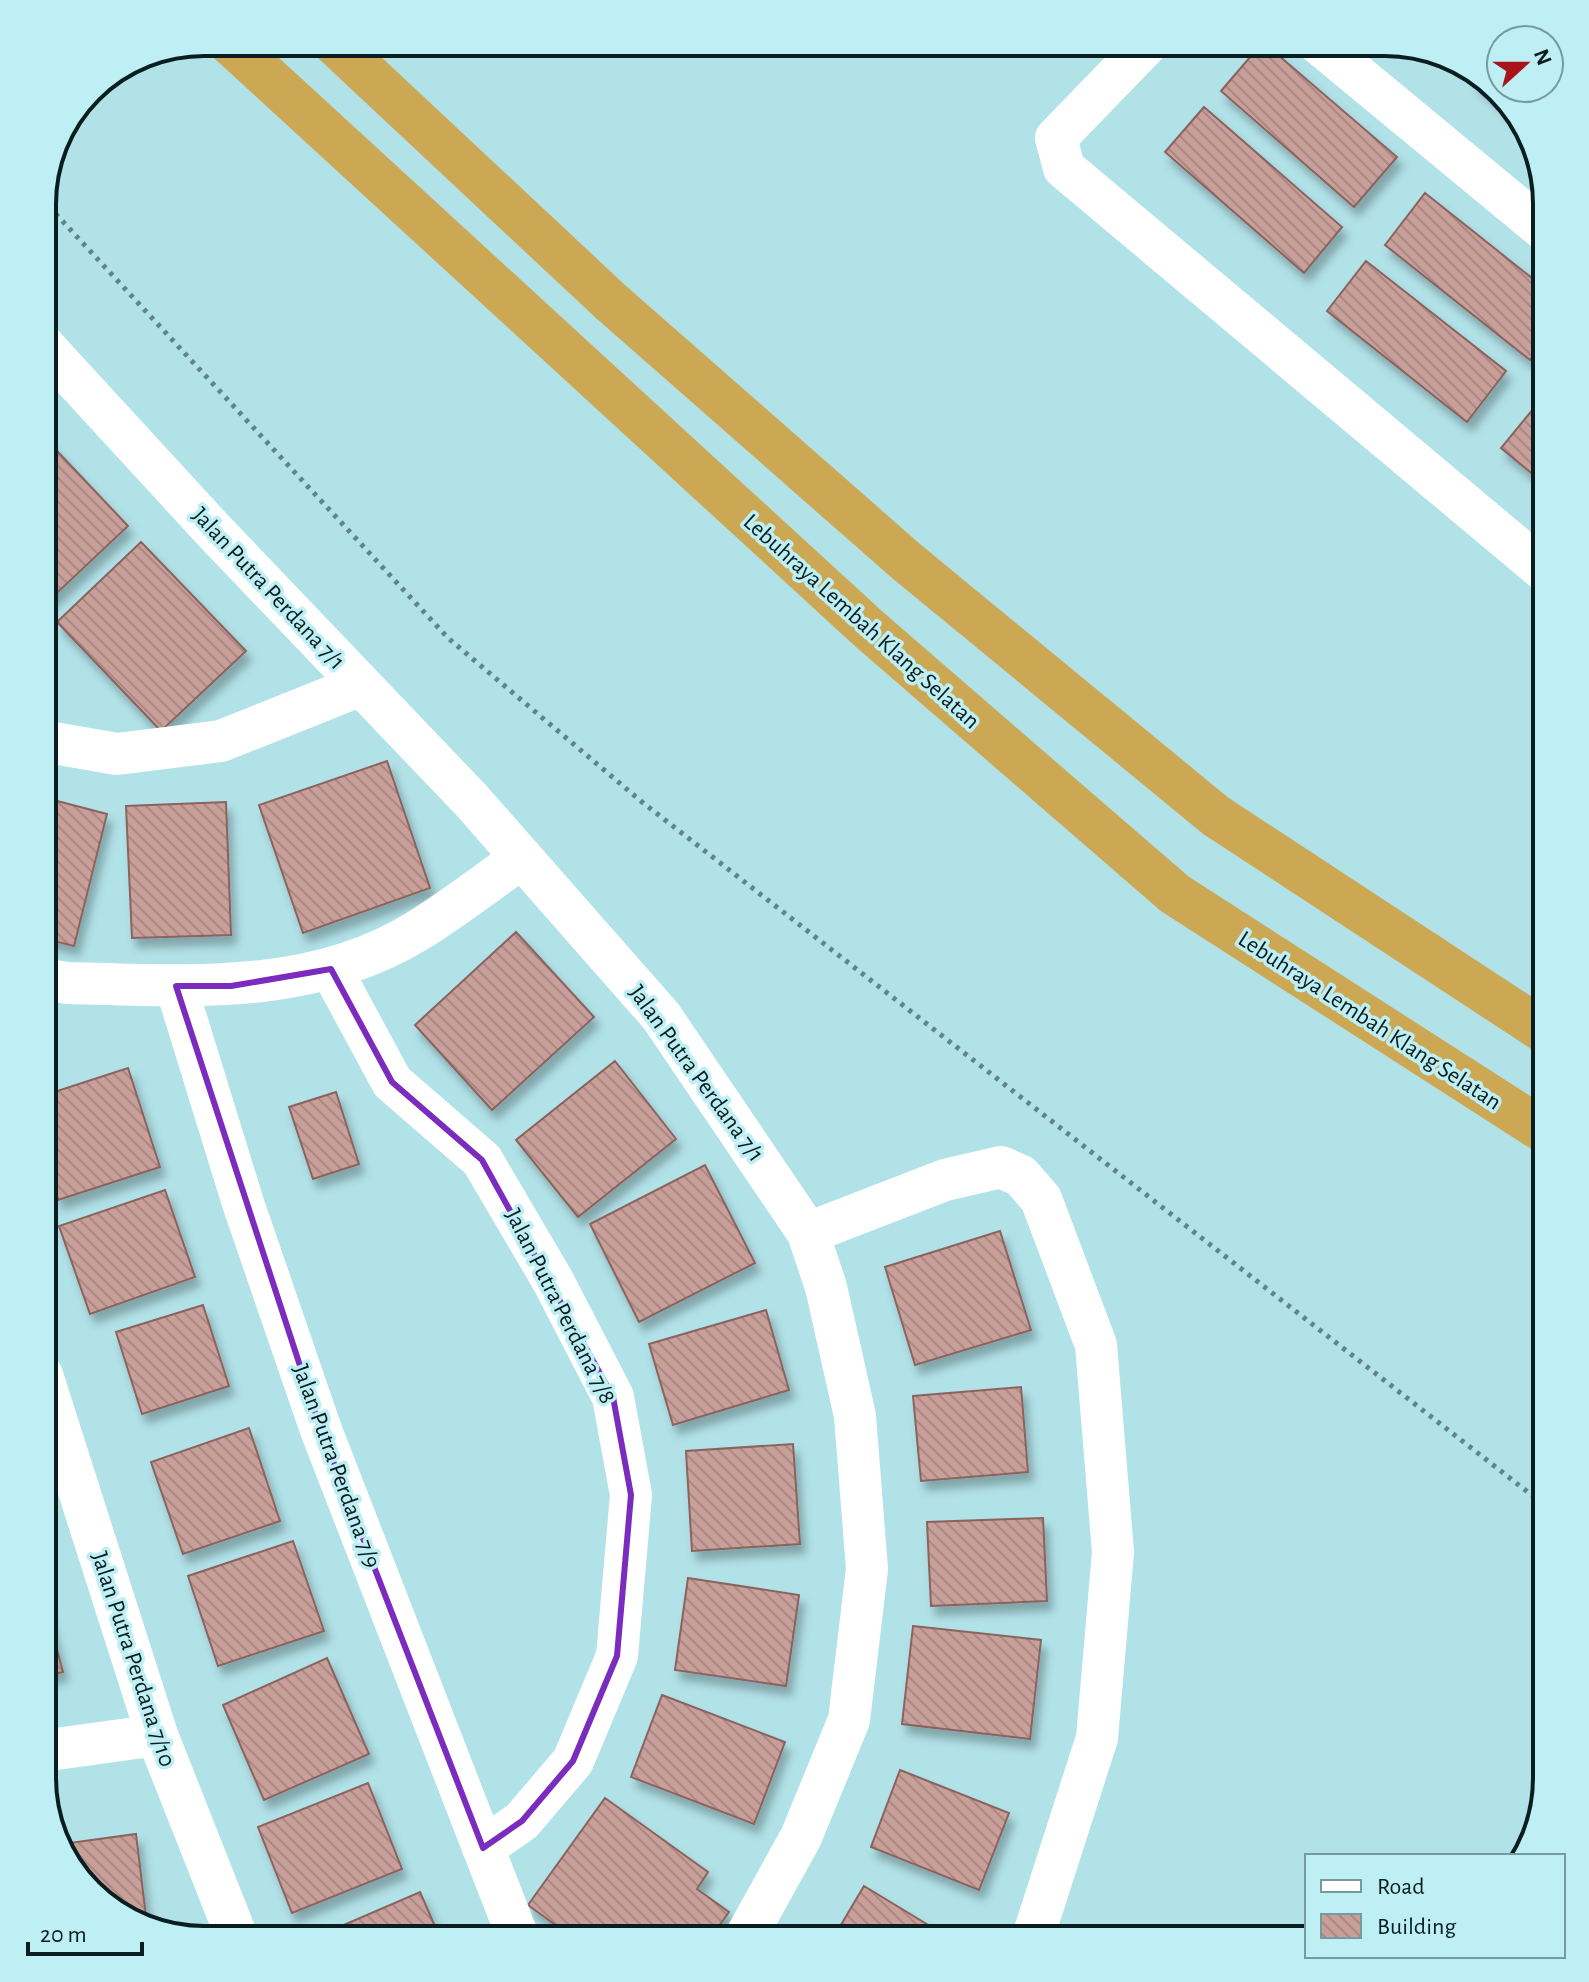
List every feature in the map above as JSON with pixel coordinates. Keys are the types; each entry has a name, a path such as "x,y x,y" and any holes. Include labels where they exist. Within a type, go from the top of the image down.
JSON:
{"highway":[{"name":"Lebuhraya Lembah Klang Selatan","path":"244,56 846,609 1175,894 1533,1124"},
{"path":"348,56 611,302 895,551 1204,806 1533,1024"}],"street":[{"path":"1135,56 1056,138 1064,168 1533,561"},
{"path":"1334,56 1533,220"},
{"name":"Jalan Putra Perdana 7/1","path":"56,359 522,858 661,1016 808,1233 826,1287 855,1416 867,1569 849,1720 801,1837 752,1926"},
{"path":"56,742 117,754 221,741 361,685"},
{"path":"56,980 231,986 331,969 415,933 522,858"},
{"name":"Jalan Putra Perdana 7/8","path":"331,969 392,1082 482,1160 553,1281 613,1397 631,1495 617,1656 573,1761 522,1821 483,1848"},
{"name":"Jalan Putra Perdana 7/9","path":"176,986 243,1203 321,1430 514,1926"},
{"path":"808,1233 945,1180 1001,1167 1021,1176 1041,1199 1096,1345 1113,1552 1097,1738 1037,1926"},
{"name":"Jalan Putra Perdana 7/10","path":"56,1419 157,1735 232,1926"},
{"path":"56,1749 157,1735"}],"path":[{"path":"56,214 448,638 642,802 1533,1496"}],"highlighted area":[{"path":"331,969 392,1082 482,1160 613,1397 631,1495 617,1656 573,1761 522,1821 483,1848 321,1430 176,986 231,986"}],"building":[{"path":"1251,56 1279,56 1397,157 1354,207 1221,91"},
{"path":"1204,107 1342,227 1304,273 1165,152"},
{"path":"1425,193 1533,279 1533,356 1530,360 1385,245"},
{"path":"1366,261 1506,371 1467,422 1327,311"},
{"path":"1533,409 1533,474 1501,448"},
{"path":"56,450 128,526 56,594"},
{"path":"141,542 246,651 161,731 57,622"},
{"path":"387,761 430,888 303,933 259,805"},
{"path":"56,801 107,814 74,946 56,942"},
{"path":"226,802 231,935 132,938 126,806"},
{"path":"516,932 594,1017 492,1110 415,1025"},
{"path":"615,1061 676,1139 578,1217 516,1140"},
{"path":"128,1068 160,1167 58,1200 56,1091"},
{"path":"336,1092 359,1164 313,1179 289,1107"},
{"path":"705,1165 755,1263 639,1322 590,1224"},
{"path":"165,1190 195,1277 90,1314 59,1226"},
{"path":"1000,1231 1031,1330 915,1365 885,1267"},
{"path":"203,1305 229,1386 142,1414 116,1332"},
{"path":"766,1310 789,1390 673,1425 649,1344"},
{"path":"1021,1387 1028,1472 921,1481 913,1396"},
{"path":"249,1428 280,1521 183,1554 151,1462"},
{"path":"793,1444 800,1544 692,1551 686,1451"},
{"path":"1043,1518 1047,1601 931,1606 927,1522"},
{"path":"293,1541 324,1631 218,1666 188,1576"},
{"path":"688,1578 799,1595 786,1686 675,1670"},
{"path":"913,1626 1041,1640 1030,1739 902,1724"},
{"path":"56,1646 63,1672 56,1674"},
{"path":"327,1658 369,1754 264,1800 223,1705"},
{"path":"662,1695 785,1742 754,1824 631,1777"},
{"path":"900,1770 1009,1813 979,1890 871,1847"},
{"path":"368,1783 402,1869 292,1913 258,1827"},
{"path":"605,1798 708,1872 697,1889 729,1912 719,1926 557,1926 528,1905"},
{"path":"136,1834 146,1914 99,1883 70,1843"},
{"path":"864,1886 930,1926 840,1926"},
{"path":"420,1892 435,1926 341,1926"}]}
